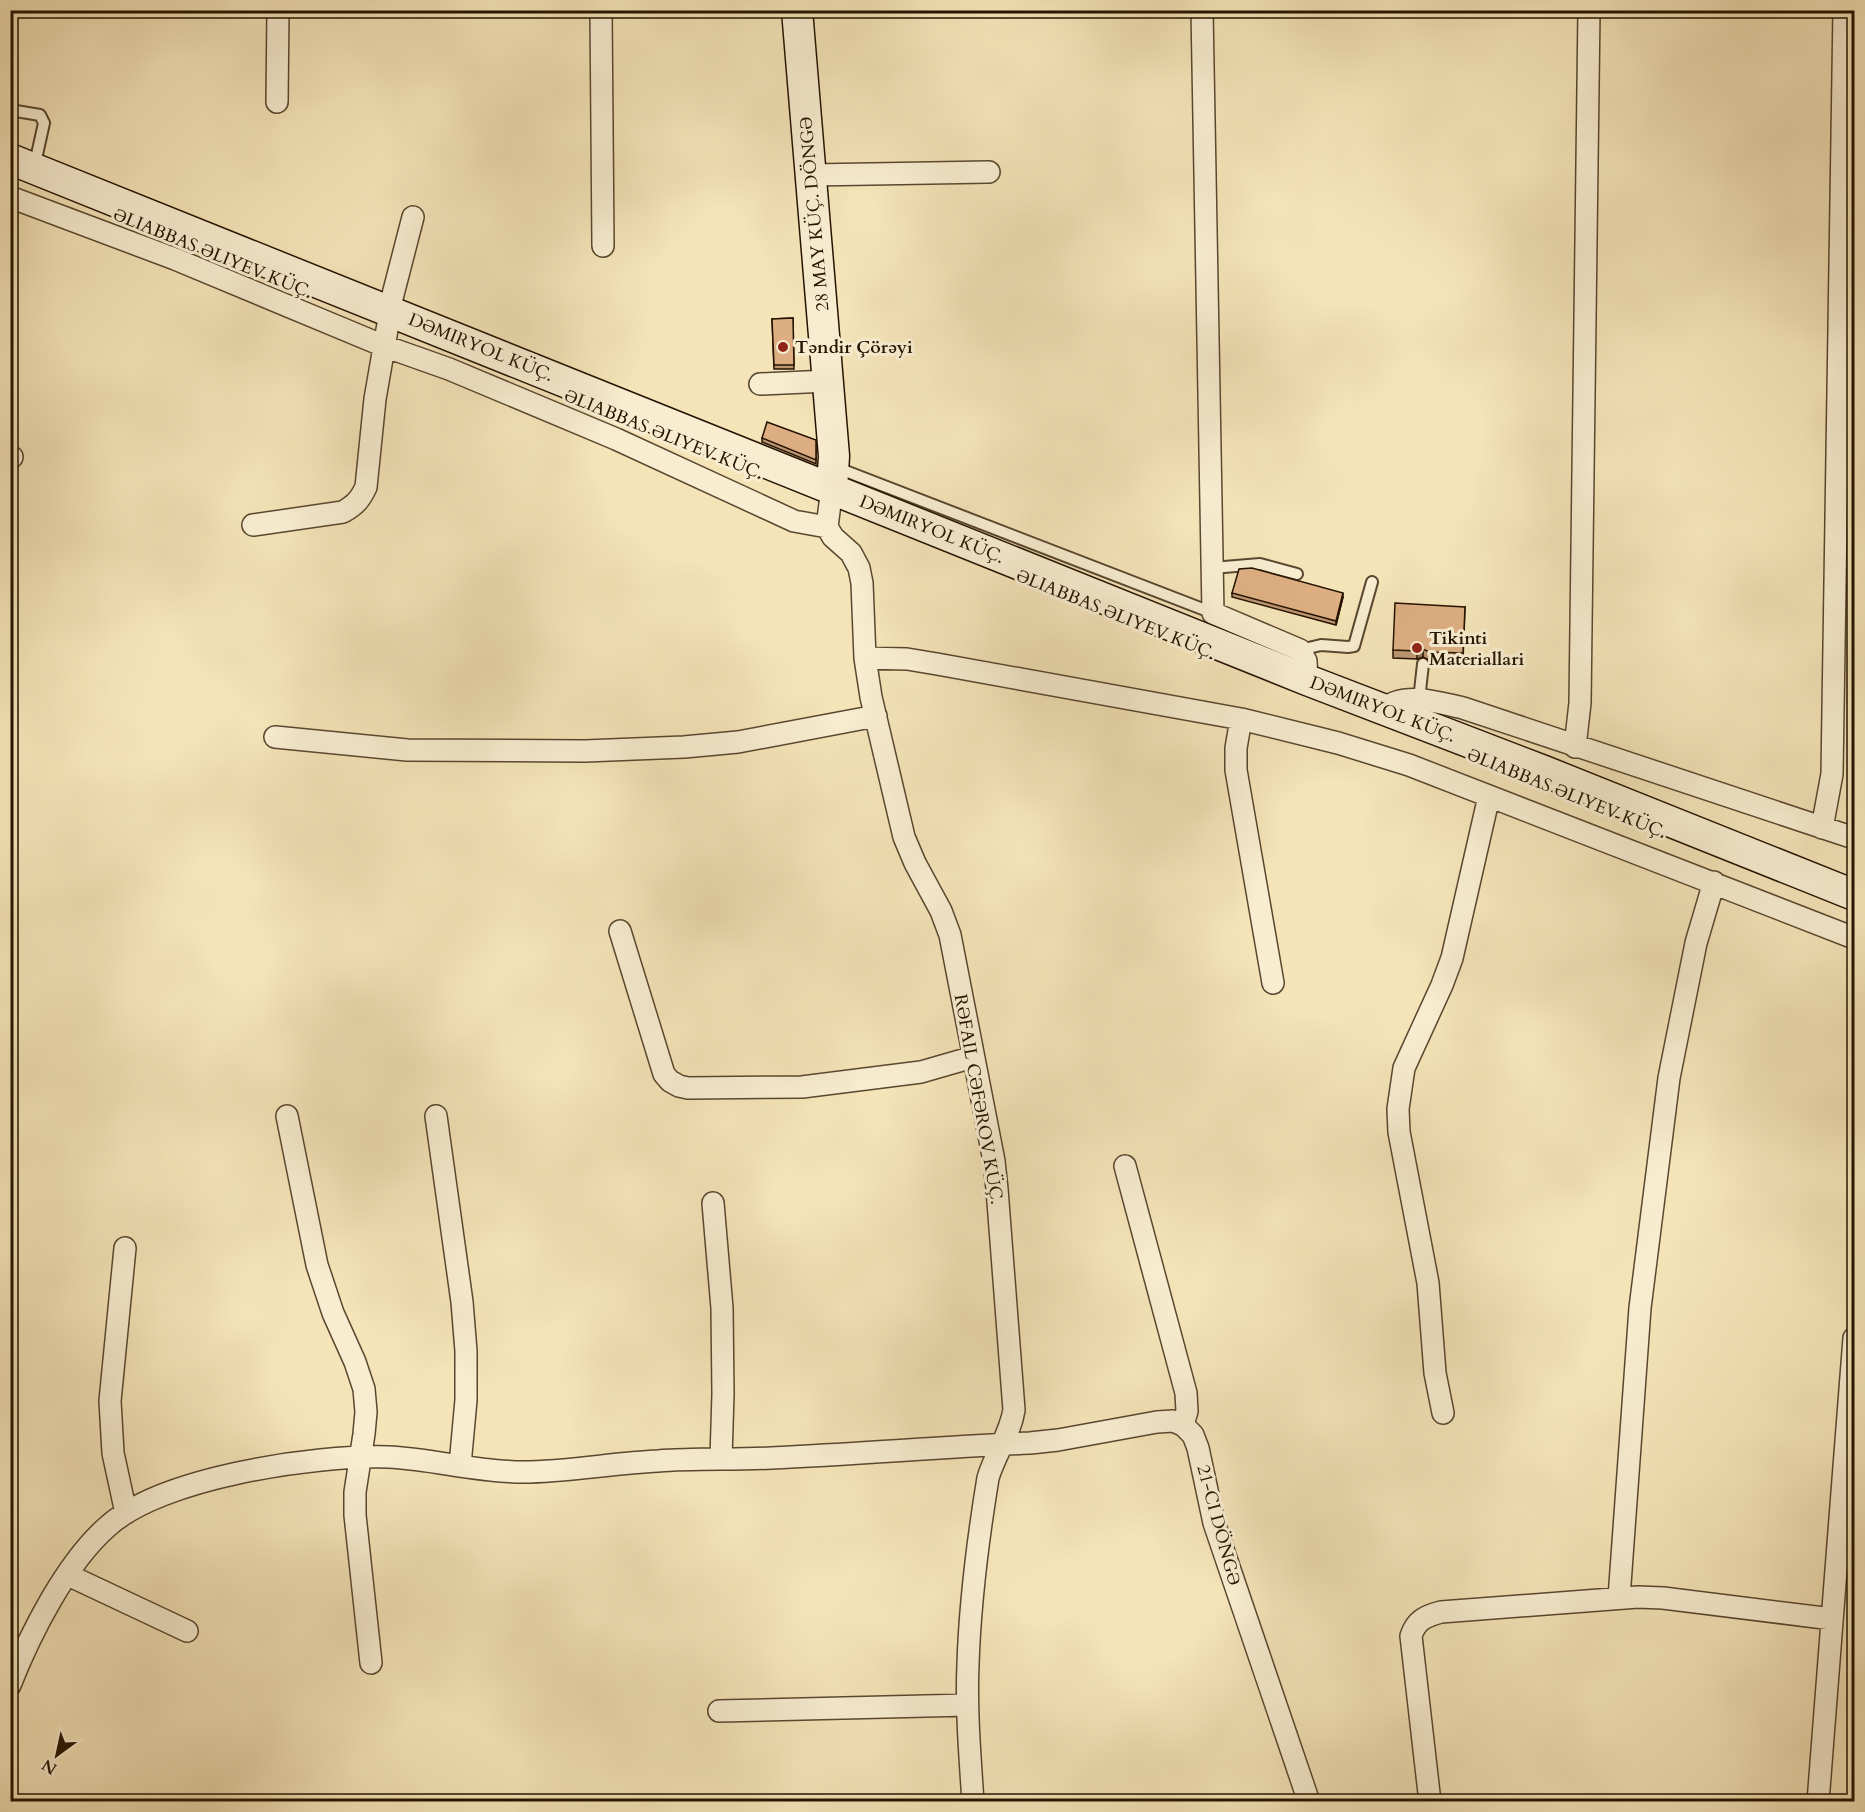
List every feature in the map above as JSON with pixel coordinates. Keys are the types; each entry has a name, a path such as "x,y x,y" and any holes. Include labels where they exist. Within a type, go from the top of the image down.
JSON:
{"main road":[{"name":"28 MAY KÜÇ. DÖNGƏ","path":"797,10 828,381 831,495"},
{"name":"ƏLIABBAS ƏLIYEV KÜÇ.","path":"18,166 387,326"},
{"name":"DƏMIRYOL KÜÇ.","path":"387,326 1384,709 1854,895"},
{"name":"ƏLIABBAS ƏLIYEV KÜÇ.","path":"831,495 1854,907"}],"street":[{"path":"277,102 278,10"},
{"path":"601,10 603,246"},
{"path":"1202,10 1213,613 1300,650 1305,661 1307,680"},
{"path":"1575,747 1580,703 1589,10"},
{"path":"1822,828 1832,774 1845,557 1844,10"},
{"path":"811,175 989,172"},
{"path":"10,197 175,259 387,326 449,369 616,438 794,521 831,495"},
{"path":"253,525 343,512 356,505 366,488 375,399 387,326 413,217"},
{"path":"760,384 828,381"},
{"name":"RƏFAIL CƏFƏROV KÜÇ.","path":"831,495 833,537 851,553 859,568 862,583 865,658 871,697 904,837 941,911 950,935 994,1161 1002,1235 1014,1410 1012,1425 991,1468 985,1496 972,1610 967,1705 973,1802"},
{"path":"865,658 907,659 938,663 1241,719 1368,752 1409,765 1854,938"},
{"path":"1384,709 1389,704 1419,700 1463,708 1854,838"},
{"path":"275,737 407,750 596,751 738,742 876,716"},
{"path":"1241,719 1236,748 1236,770 1273,983"},
{"path":"1443,1413 1435,1372 1428,1283 1399,1132 1398,1109 1404,1068 1442,985 1452,957 1489,796"},
{"path":"1618,1598 1640,1308 1669,1078 1696,943 1714,882"},
{"path":"620,931 664,1074 670,1082 679,1086 729,1089 802,1087 921,1072 973,1057"},
{"path":"287,1116 317,1265 333,1313 355,1362 364,1389 365,1423 355,1492 355,1515 371,1663"},
{"path":"436,1116 462,1302 466,1351 466,1400 460,1465"},
{"path":"12,1677 45,1614 68,1575 91,1543 109,1525 126,1513 170,1492 204,1481 307,1462 360,1458 387,1457 523,1472 658,1460 768,1458 1002,1444 1058,1440 1157,1422 1173,1421 1183,1425 1187,1410 1186,1393 1125,1166"},
{"path":"712,1203 722,1308 721,1458"},
{"path":"125,1248 111,1401 113,1453 126,1513"},
{"path":"1818,1802 1854,1338"},
{"name":"21-CI DÖNGƏ","path":"1183,1425 1193,1435 1198,1448 1214,1523 1309,1802"},
{"path":"68,1575 187,1631"},
{"path":"1430,1802 1411,1636 1414,1624 1426,1616 1441,1612 1618,1598 1664,1598 1832,1618"},
{"path":"718,1711 967,1705"}],"lane":[{"path":"10,110 40,115 44,123 18,166"},
{"path":"831,495 1213,613"},
{"path":"1212,568 1260,564 1297,574"},
{"path":"1300,650 1321,645 1348,647 1354,645 1372,582"},
{"path":"1419,700 1423,664"}],"building":[{"path":"793,318 794,365 774,365 772,319"},
{"path":"767,422 816,440 816,460 762,438"},
{"path":"1252,568 1343,593 1336,621 1232,593 1239,569"},
{"path":"1395,603 1465,607 1463,653 1429,652 1423,649 1393,650"}],"place":[{"name":"Təndir Çörəyi","path":"783,347"},
{"name":"Tikinti Materiallari","path":"1417,648"}]}
